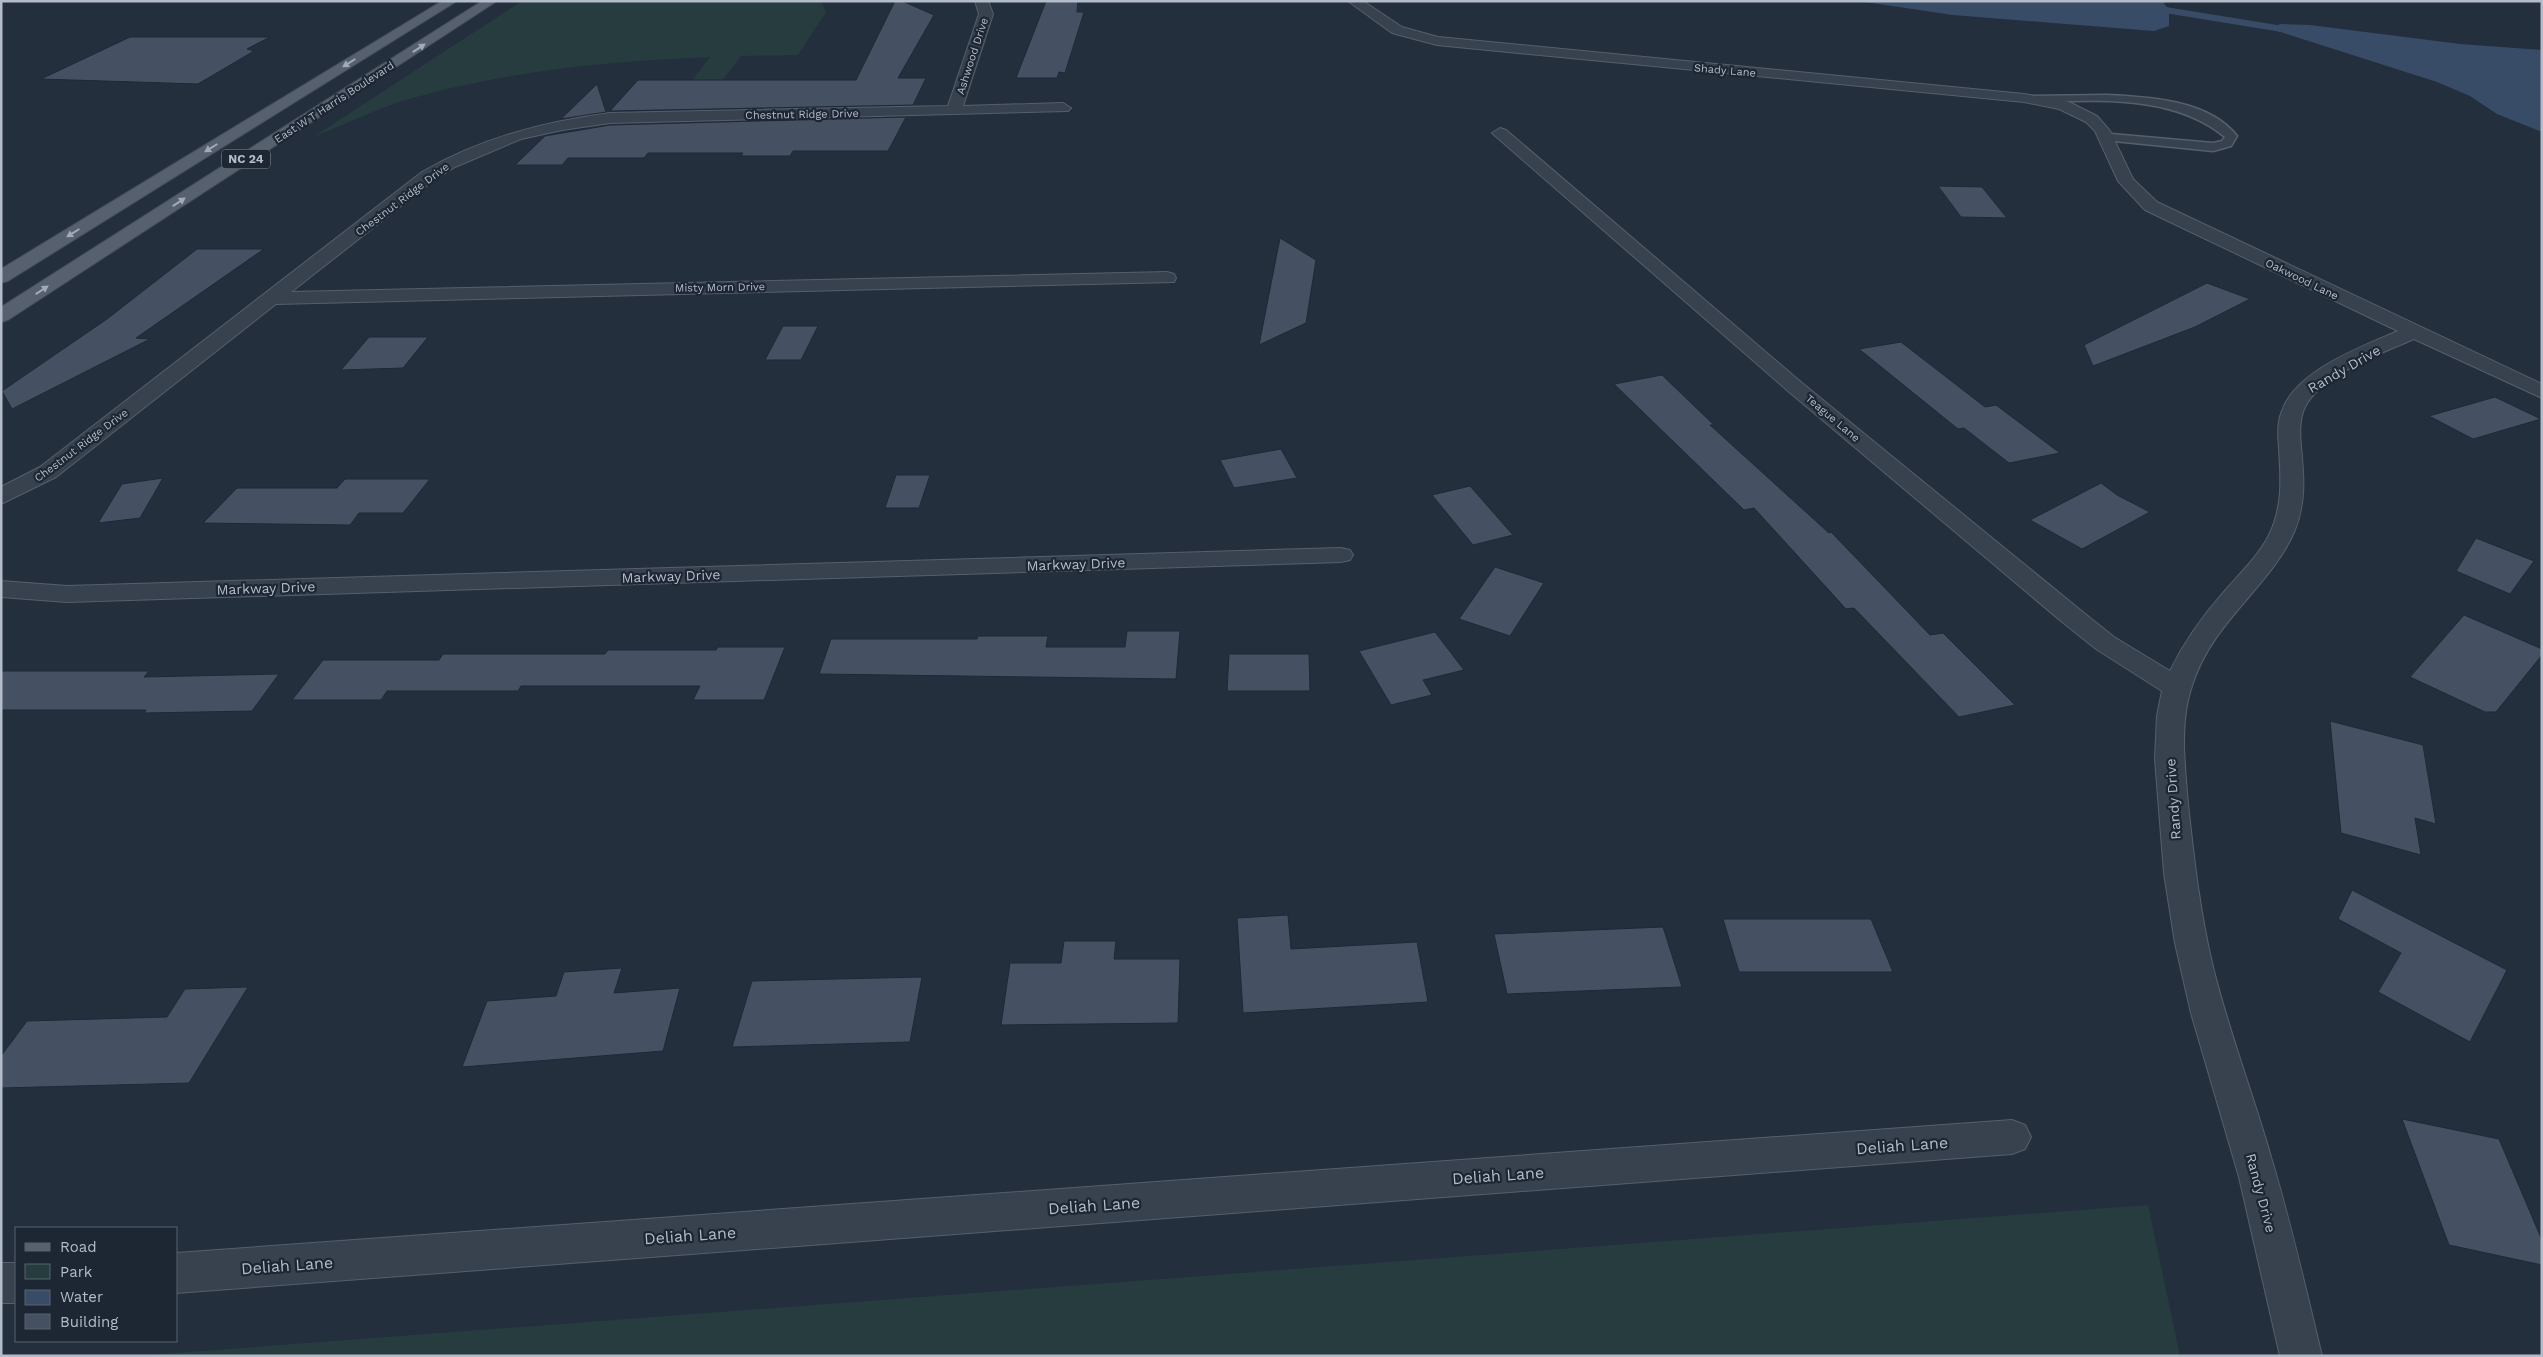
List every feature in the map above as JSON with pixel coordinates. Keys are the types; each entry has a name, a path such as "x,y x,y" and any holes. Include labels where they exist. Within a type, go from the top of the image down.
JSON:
{"main road":[{"name":"East W T Harris Boulevard","path":"1,277 451,1"},
{"name":"East W T Harris Boulevard","path":"1,316 491,1"}],"street":[{"name":"Ashwood Drive","path":"954,111 986,14 984,6 980,1"},
{"name":"Shady Lane","path":"1354,1 1397,30 1437,40 2028,99 2075,110 2091,119 2102,131"},
{"name":"Chestnut Ridge Drive","path":"1,497 48,472 274,298 428,176 476,150 523,133 593,120 645,116 1063,108"},
{"name":"Oakwood Lane","path":"2102,131 2123,179 2133,192 2151,206 2412,332 2542,392"},
{"name":"Teague Lane","path":"1500,134 1795,387 2070,615 2105,643 2177,688"},
{"name":"Misty Morn Drive","path":"274,298 1167,278"},
{"name":"Randy Drive","path":"2301,1356 2257,1176 2201,988 2178,869 2169,749 2170,722 2177,688 2190,654 2276,545 2292,511 2294,476 2289,424 2291,412 2302,393 2361,356 2412,332"},
{"name":"Markway Drive","path":"1,589 68,594 1340,555"},
{"name":"Deliah Lane","path":"178,1273 2012,1137"},
{"path":"1,1284 15,1283"}],"lane":[{"path":"2028,99 2097,98 2160,103 2207,119 2223,128 2231,136 2227,143 2212,147 2102,131"}],"green space":[{"path":"522,1 821,1 826,12 798,55 741,56 702,107 672,107 710,57 634,61 521,74 446,89 397,103 313,137"},
{"path":"2148,1205 2180,1356 135,1356"}],"water":[{"path":"1858,1 2166,1 2164,4 2169,9 2169,26 2154,31 1953,15"},
{"path":"2280,24 2310,25 2460,44 2542,50 2542,132 2497,114 2470,96 2437,82 2271,29"}],"building":[{"path":"895,1 902,1 934,15 898,78 926,78 913,105 610,111 638,80 856,80"},
{"path":"1046,1 1078,1 1077,12 1084,12 1065,73 1059,72 1057,78 1016,78"},
{"path":"130,37 270,37 247,49 254,51 198,84 41,79"},
{"path":"597,84 606,112 561,119"},
{"path":"906,117 888,151 793,151 790,156 741,156 743,153 648,153 644,158 568,158 562,165 515,165 545,136 610,125"},
{"path":"1938,186 1982,187 2007,218 1961,217"},
{"path":"1280,238 1316,260 1306,323 1259,345"},
{"path":"197,249 264,249 136,338 150,339 12,409 2,391 107,319"},
{"path":"2207,283 2250,299 2195,327 2093,366 2084,345"},
{"path":"783,326 818,326 801,360 765,360"},
{"path":"369,337 428,337 403,368 341,370"},
{"path":"1901,342 1985,407 1996,405 2060,453 2009,463 1964,428 1958,429 1859,349"},
{"path":"1662,375 1714,425 1710,425 1829,533 1831,532 1930,635 1943,633 2015,705 1959,717 1854,608 1846,609 1754,508 1744,510 1614,384"},
{"path":"2495,397 2541,419 2473,439 2429,416"},
{"path":"1281,449 1297,478 1234,488 1220,460"},
{"path":"896,475 930,475 919,508 885,508"},
{"path":"163,478 140,518 98,523 122,484"},
{"path":"345,479 430,479 403,513 359,513 350,525 203,523 237,488 337,488"},
{"path":"2101,483 2117,495 2150,512 2082,549 2030,520"},
{"path":"1470,486 1513,535 1473,545 1432,495"},
{"path":"2476,538 2534,561 2510,594 2456,571"},
{"path":"1495,567 1544,583 1510,636 1459,619"},
{"path":"2464,615 2542,649 2542,655 2496,712 2485,712 2410,677"},
{"path":"1127,631 1180,631 1176,679 819,674 831,639 977,639 978,636 1048,636 1046,647 1125,647"},
{"path":"1435,632 1464,670 1423,680 1432,695 1391,705 1359,651"},
{"path":"718,647 785,647 764,700 693,700 700,686 521,686 518,691 387,691 381,700 292,700 323,660 439,660 443,654 605,654 608,650 716,650"},
{"path":"1229,654 1309,654 1310,691 1227,691"},
{"path":"1,671 149,671 144,677 279,674 252,711 144,713 146,710 1,710"},
{"path":"2330,721 2423,745 2436,824 2415,818 2421,855 2341,833"},
{"path":"2352,890 2507,970 2470,1042 2378,992 2401,953 2338,919"},
{"path":"1288,915 1291,949 1417,942 1428,1002 1243,1013 1237,918"},
{"path":"1723,919 1871,919 1893,972 1739,972"},
{"path":"1663,927 1682,987 1507,994 1494,934"},
{"path":"1064,941 1116,941 1114,959 1180,959 1178,1023 1001,1025 1010,963 1061,963"},
{"path":"622,968 614,993 680,988 663,1051 462,1067 487,1001 556,996 564,972"},
{"path":"922,977 910,1042 732,1047 752,981"},
{"path":"248,987 189,1083 1,1088 1,1056 27,1021 167,1017 185,989"},
{"path":"2402,1119 2499,1139 2542,1240 2542,1265 2449,1245"}],"waterway":[{"path":"2153,8 2289,30"}]}
